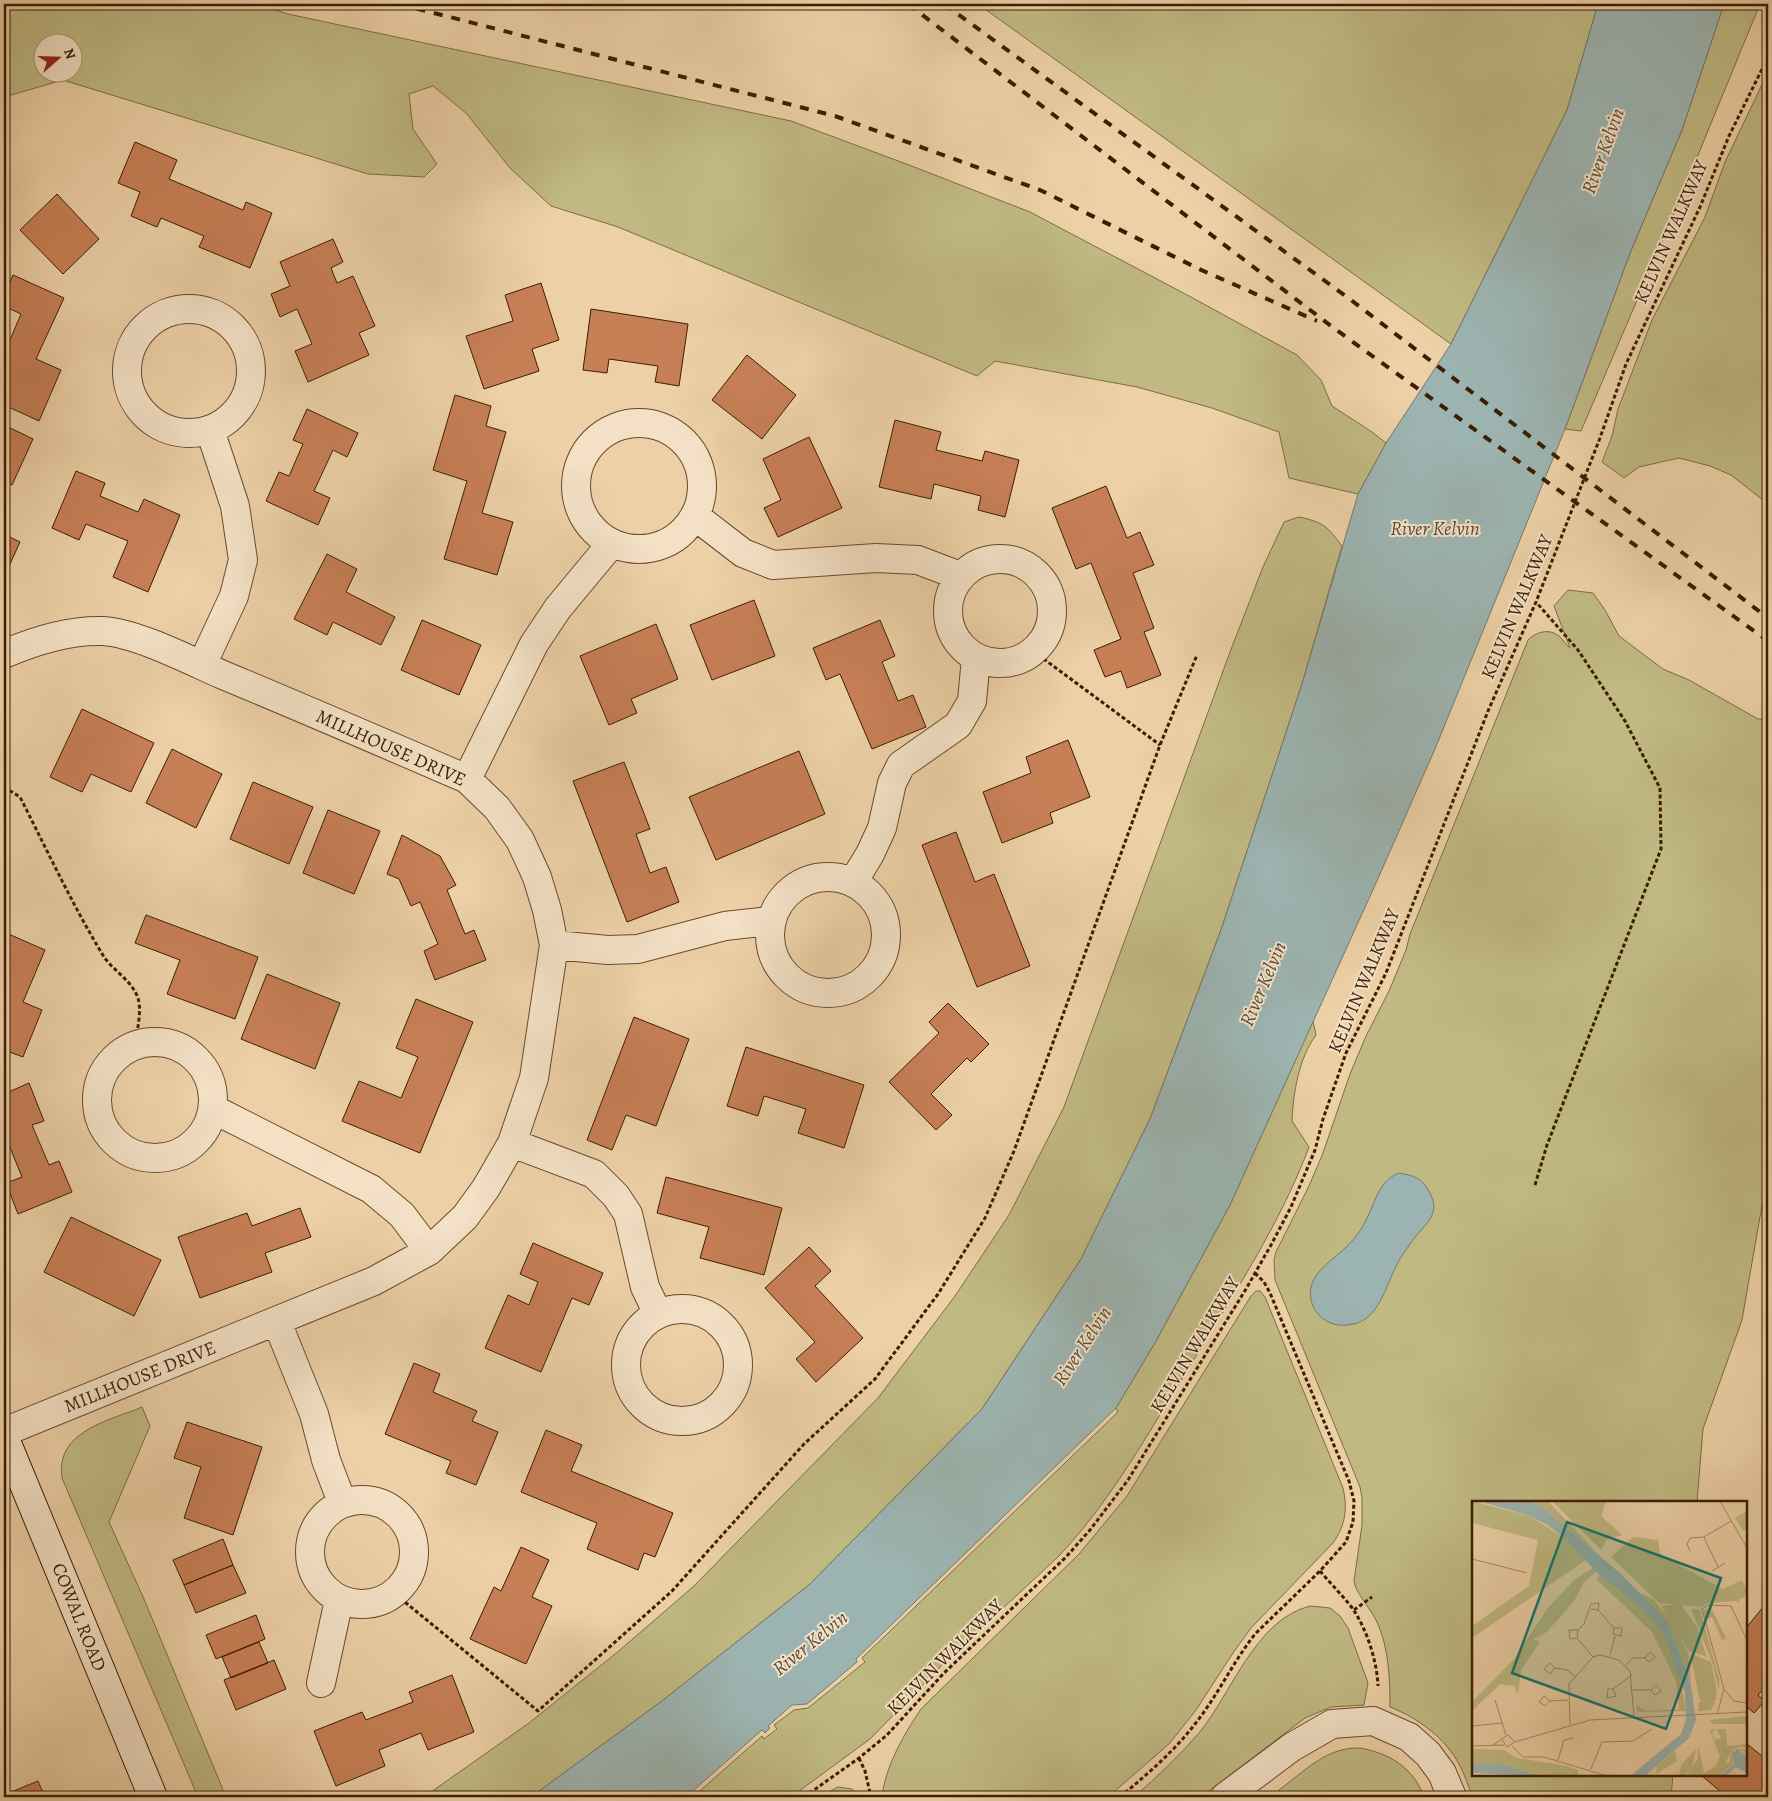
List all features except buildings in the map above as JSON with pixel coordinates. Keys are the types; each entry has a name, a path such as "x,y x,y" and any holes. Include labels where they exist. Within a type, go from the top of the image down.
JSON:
{"street":[{"path":"179,309 202,309 224,318 240,334 250,356 251,379 247,394 230,419 210,430 187,434 164,429 145,416 131,398 126,375 128,352 140,332 157,316 179,309"},
{"path":"632,423 659,426 682,440 698,462 702,489 695,516 680,534 659,546 635,550 612,543 590,527 577,503 576,476 586,450 606,431 632,423"},
{"path":"202,665 234,596 244,560 235,506 210,430"},
{"path":"695,516 743,553 773,565 876,558 918,560 960,576"},
{"path":"467,779 534,644 558,608 612,543"},
{"path":"994,558 1013,560 1030,568 1044,582 1051,599 1052,618 1046,637 1033,651 1016,661 996,663 976,658 958,643 948,621 949,597 960,576 975,564 994,558"},
{"name":"MILLHOUSE DRIVE","path":"4,654 60,635 104,631 127,635 202,665 467,779 497,808 520,840 537,876 547,910 554,945 534,1078 512,1144 486,1188 465,1217 428,1251 374,1282 4,1434"},
{"path":"853,882 870,854 882,828 892,784 901,765 958,725 972,701 976,658"},
{"path":"828,876 853,882 872,896 884,917 886,941 879,964 864,983 842,993 818,994 796,984 779,968 770,945 770,921 782,898 803,882 828,876"},
{"path":"554,945 608,950 638,949 725,926 770,921"},
{"path":"165,1042 193,1054 210,1079 213,1109 203,1134 182,1152 156,1158 130,1152 109,1135 98,1110 99,1083 113,1059 135,1044 165,1042"},
{"path":"213,1109 371,1189 402,1215 428,1251"},
{"path":"512,1144 594,1174 616,1196 628,1214 646,1287 658,1314"},
{"path":"682,1308 706,1314 726,1330 737,1352 737,1378 727,1400 707,1416 683,1422 658,1417 638,1401 627,1378 627,1353 638,1330 658,1314 682,1308"},
{"path":"277,1322 314,1414 326,1460 342,1502"},
{"name":"COWAL ROAD","path":"4,1434 153,1797"},
{"path":"364,1499 384,1504 402,1516 413,1535 415,1557 409,1578 395,1594 378,1603 358,1605 339,1600 321,1585 310,1562 311,1538 322,1516 342,1502 364,1499"},
{"path":"321,1683 339,1600"},
{"path":"1225,1797 1292,1747 1332,1724 1373,1720 1409,1737 1428,1754 1442,1773 1452,1797"}],"path":[{"name":"KELVIN WALKWAY","path":"804,1797 859,1758 887,1735 931,1687 1066,1558 1095,1524 1128,1480 1254,1273 1298,1192 1315,1150 1323,1119 1346,1053 1386,973 1484,720 1536,602 1600,438 1626,364 1700,207 1729,136 1768,57"},
{"path":"1535,1185 1548,1146 1661,849 1660,788 1625,721 1578,650 1536,602"},
{"path":"1033,651 1160,745"},
{"path":"395,1594 538,1711 672,1591 804,1444 875,1379 938,1294 985,1218 1014,1151 1160,745 1197,655"},
{"path":"4,787 20,797 86,925 106,959 129,984 138,998 139,1017 135,1044"},
{"path":"1120,1797 1157,1766 1180,1743 1202,1715 1256,1633 1340,1550 1354,1522 1353,1492 1270,1293 1264,1282 1254,1273"},
{"path":"1320,1571 1354,1610 1368,1640 1378,1685 1373,1720"},
{"path":"1354,1610 1372,1597"},
{"path":"859,1758 865,1771 871,1797"}],"shaded area":[{"path":"4,4 256,4 288,14 791,121 1030,212 1191,297 1297,355 1321,380 1332,406 1386,443 1358,494 1289,478 1279,432 1212,408 1137,387 995,361 977,376 618,227 551,206 510,168 466,113 433,86 409,94 413,129 437,164 424,177 368,174 69,82 82,82 82,32 32,32 32,82 56,82 4,97"},
{"path":"978,4 1598,4 1567,110 1451,344"},
{"path":"1724,4 1760,4 1668,228 1581,431 1565,429 1630,253 1682,130"},
{"path":"1768,72 1768,504 1731,475 1710,466 1679,458 1639,467 1624,478 1602,462 1612,436 1618,409 1652,320 1705,217 1725,162"},
{"path":"1299,517 1324,526 1342,546 1302,684 1221,930 1150,1119 1081,1259 982,1409 810,1584 662,1701 531,1797 424,1797 529,1723 620,1650 694,1586 878,1398 955,1296 1009,1215 1064,1107 1230,652 1263,567 1284,522"},
{"path":"1568,590 1593,593 1619,636 1663,669 1689,680 1758,719 1768,720 1768,1171 1742,1320 1703,1429 1697,1501 1472,1501 1472,1776 1673,1776 1671,1797 1473,1797 1459,1764 1438,1737 1411,1717 1390,1707 1389,1675 1384,1642 1377,1622 1357,1590 1354,1581 1362,1525 1360,1487 1275,1280 1274,1260 1276,1252 1309,1186 1323,1153 1350,1074 1406,950 1410,934 1528,640 1539,633 1551,632 1559,636 1570,648 1554,606"},
{"path":"1313,1021 1316,1035 1301,1065 1293,1110 1292,1121 1309,1147 1297,1176 1270,1231 1224,1311 1129,1464 1078,1535 1058,1557 946,1661 870,1739 791,1797 693,1797 762,1736 764,1739 777,1729 774,1725 794,1710 808,1708 865,1662 862,1658 1118,1412 1116,1408 1156,1341 1230,1205"},
{"path":"1256,1291 1260,1291 1265,1297 1343,1488 1345,1510 1343,1524 1333,1543 1251,1628 1196,1710 1169,1744 1108,1797 882,1797 891,1763 908,1729 921,1709 1079,1554 1127,1496 1251,1296"},
{"path":"142,1407 150,1426 109,1522 144,1599 226,1797 198,1797 62,1478 62,1462 67,1449 76,1439 100,1423"},
{"path":"1310,1606 1330,1608 1340,1616 1348,1628 1368,1683 1364,1705 1331,1707 1305,1718 1201,1797 1134,1797 1168,1766 1199,1733 1259,1642 1274,1626 1291,1614"},
{"path":"1360,1748 1371,1750 1390,1758 1407,1770 1420,1787 1424,1797 1286,1797 1279,1790 1316,1761 1337,1751"},
{"path":"838,1787 852,1789 860,1797 819,1797"}],"water":[{"name":"River Kelvin","path":"1598,4 1724,4 1682,130 1630,253 1565,429 1435,749 1230,1205 1156,1341 1116,1408 856,1659 857,1662 807,1704 792,1705 768,1726 770,1728 765,1733 762,1730 686,1797 531,1797 662,1701 810,1584 982,1409 1081,1259 1150,1119 1221,930 1302,684 1358,494 1386,443 1451,344 1567,110"},
{"path":"1399,1173 1415,1177 1425,1184 1434,1203 1432,1215 1400,1259 1382,1297 1371,1314 1354,1324 1340,1325 1331,1323 1317,1313 1314,1307 1310,1290 1312,1283 1321,1270 1355,1238 1365,1222 1382,1186 1392,1176"}],"railway":[{"path":"399,4 835,116 1040,190 1199,269 1317,321"},
{"path":"908,4 1335,329 1768,641"},
{"path":"944,4 1347,297 1768,618"}]}
